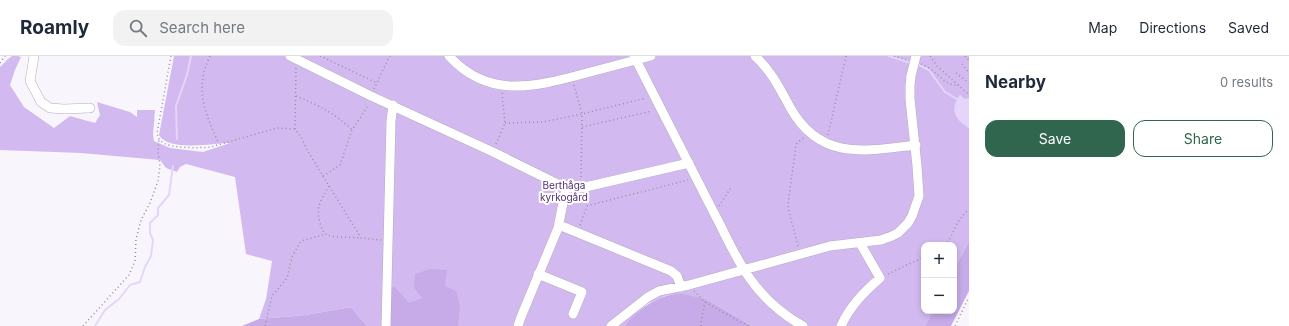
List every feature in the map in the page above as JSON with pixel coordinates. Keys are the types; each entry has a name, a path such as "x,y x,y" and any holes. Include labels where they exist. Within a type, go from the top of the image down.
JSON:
{"lane":[{"path":"34,56 30,81 41,102 50,108 90,108"},
{"path":"449,56 458,65 484,80 502,85 520,87 572,77 635,58 651,56"},
{"path":"755,56 769,71 795,115 810,133 826,143 862,151 916,145"},
{"path":"293,58 566,188 581,188 689,163"},
{"path":"635,58 744,270 766,297 786,315 803,326"},
{"path":"611,326 648,297 659,291 685,286 830,246 878,241 892,236 901,230 912,216 919,196 916,145 910,99 911,76 915,60"},
{"path":"386,326 390,121 393,105"},
{"path":"518,326 559,225 566,188"},
{"path":"559,225 671,271 685,286"},
{"path":"841,326 847,314 859,297 880,278 860,243"},
{"path":"538,274 582,292 573,314"}],"path":[{"path":"0,63 5,56"},
{"path":"84,326 129,274 134,261 136,239 141,220 150,203 158,181 160,166 158,152 159,139 157,133 171,56"},
{"path":"210,56 204,75 202,98 208,120 219,144"},
{"path":"320,56 377,83"},
{"path":"322,176 340,164 352,130 366,109 386,61 390,56"},
{"path":"826,143 846,56"},
{"path":"894,56 904,60 915,60 932,70 946,82 954,86 959,86"},
{"path":"904,60 905,56"},
{"path":"930,56 937,66 967,93 969,93"},
{"path":"965,56 969,60"},
{"path":"293,58 296,96 295,129 301,137 306,150 362,238"},
{"path":"962,64 969,73"},
{"path":"956,73 969,83"},
{"path":"572,77 582,114 581,188"},
{"path":"493,152 505,123 502,85"},
{"path":"296,96 327,110 340,118 352,130"},
{"path":"505,123 543,122 655,96"},
{"path":"582,127 662,108"},
{"path":"159,139 166,145 191,148 211,147 277,128 295,129"},
{"path":"800,254 788,204 796,145 810,133"},
{"path":"577,232 587,206 696,178"},
{"path":"326,234 322,229 318,207 329,186"},
{"path":"714,213 732,186"},
{"path":"947,242 958,223 969,209"},
{"path":"265,326 272,296 287,278 292,257 301,241 326,234 387,241"},
{"path":"880,278 921,258"},
{"path":"685,286 705,302 750,326"},
{"path":"954,326 969,297"},
{"path":"701,326 705,302"}],"green space":[{"name":"Berthåga kyrkogård","path":"12,56 21,57 10,85 24,107 54,128 70,116 95,123 100,115 97,102 130,112 137,117 137,110 155,110 154,141 170,148 203,152 230,143 181,145 164,140 159,135 174,56 969,56 969,241 957,264 957,242 921,242 921,314 931,314 925,326 752,326 706,299 674,294 665,296 647,304 626,323 625,326 367,326 351,307 306,315 259,319 266,299 272,261 246,254 235,177 186,164 180,167 177,172 166,168 160,160 81,153 0,150 0,67"}],"shaded area":[{"path":"960,95 965,99 969,98 969,128 957,118 955,114 955,105"},
{"path":"969,241 969,291 951,326 925,326 931,314 957,314 957,264"},
{"path":"430,269 447,270 445,286 456,291 460,306 458,326 383,326 383,299 394,286 409,303 422,298 414,288 415,274"},
{"path":"674,294 682,294 706,299 752,326 625,326 626,323 637,313 653,301"},
{"path":"351,307 367,326 242,326 259,319 306,315"}],"waterway":[{"path":"177,139 176,106 187,75 191,56"},
{"path":"889,56 911,63"},
{"path":"917,64 929,70 945,92 957,99"},
{"path":"95,326 105,310 119,299 130,285 140,282 145,267 151,256 153,240 150,233 150,223 158,215 158,208 169,195 173,166"}]}
